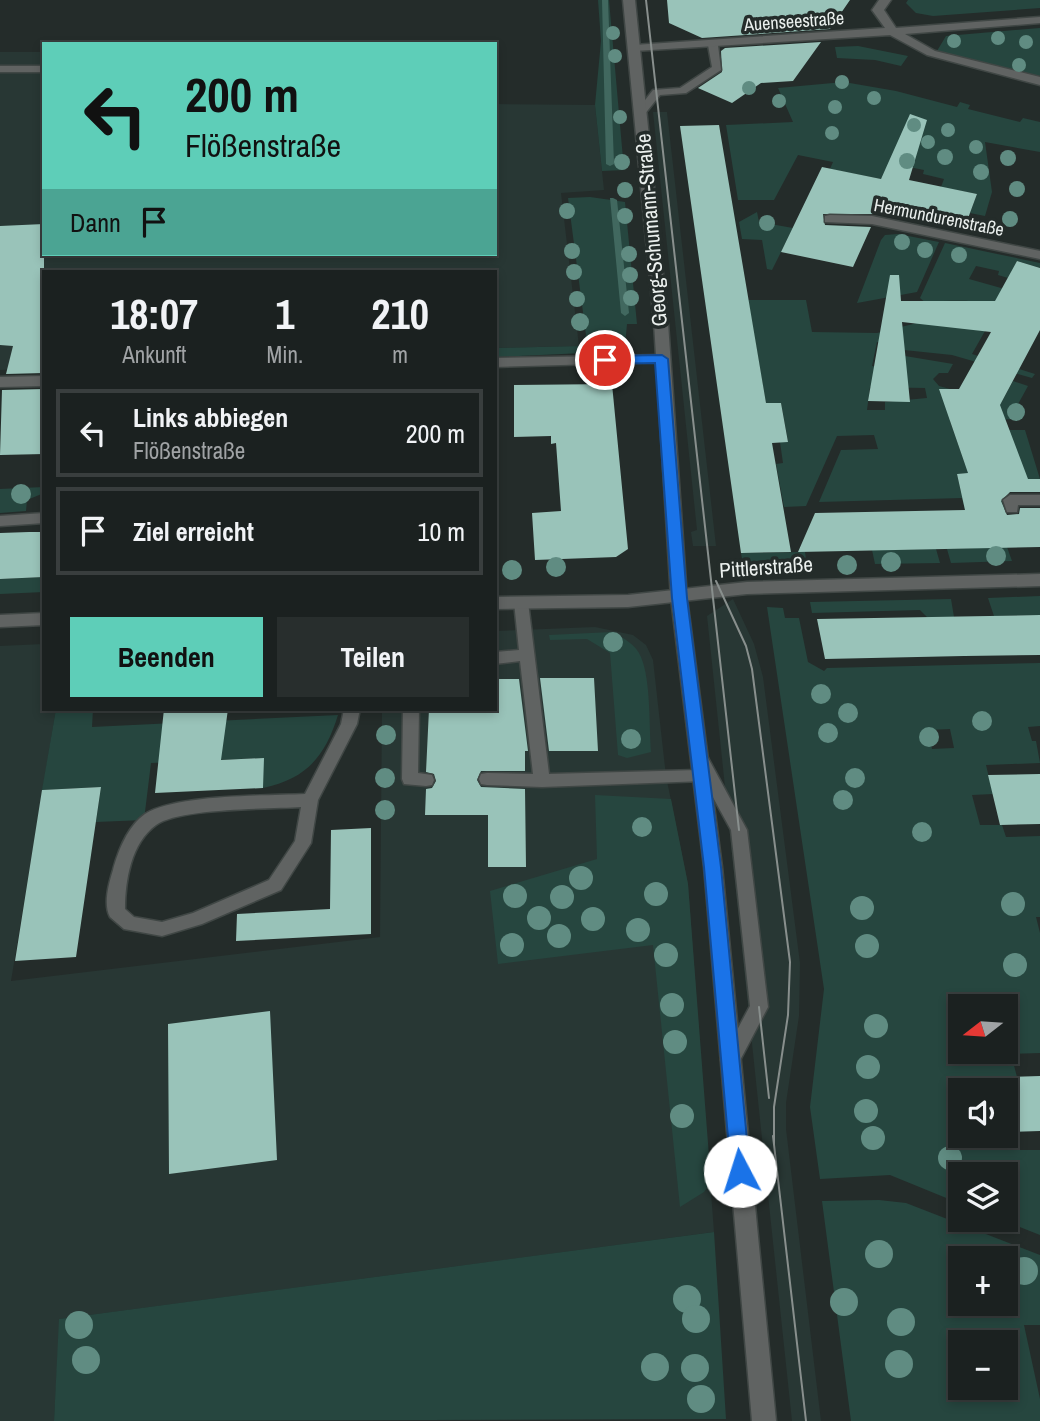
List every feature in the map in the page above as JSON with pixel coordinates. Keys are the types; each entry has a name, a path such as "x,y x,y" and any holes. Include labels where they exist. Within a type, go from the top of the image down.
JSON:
{"street":[{"name":"Georg-Schumann-Straße","path":"629,0 662,359 680,598 696,752 713,867 764,1421"},
{"path":"886,0 878,10 893,32 931,53 1040,81"},
{"name":"Auenseestraße","path":"634,48 713,45 1040,20"},
{"name":"Hermundurenstraße","path":"830,219 872,220 1040,255"},
{"path":"497,363 662,359"},
{"path":"0,383 42,381"},
{"name":"Pittlerstraße","path":"497,603 680,598 747,589 1040,580"},
{"path":"0,621 42,619"}],"lane":[{"path":"640,113 657,92 682,91 717,68 713,45"},
{"path":"0,69 42,69"},
{"path":"1012,509 1010,500 1040,500"},
{"path":"0,520 42,518"},
{"path":"521,602 542,781"},
{"path":"497,658 528,655"},
{"path":"310,800 237,804 168,813 151,819 136,837 123,866 116,892 116,912 130,924 162,929 196,919 275,885 303,843 310,800 349,724 352,711"},
{"path":"411,711 410,779 426,780"},
{"path":"696,752 739,830 759,1007 730,1060"},
{"path":"487,779 542,781 699,776"}],"shaded area":[{"path":"0,52 42,52 42,256 497,256 497,104 595,105 604,190 561,193 579,346 497,348 497,270 42,270 42,368 0,370"},
{"path":"653,112 667,112 716,546 693,546 691,532 697,530"},
{"path":"733,599 754,644 763,677 800,963 799,1016 786,1103 786,1129 821,1421 792,1421 707,616"},
{"path":"595,627 633,635 646,645 653,660 666,776 688,884 714,1232 60,1319 54,1421 0,1421 0,646 42,644 42,711 56,711 11,981 380,937 382,711 497,711 497,631"}],"green space":[{"path":"598,0 609,0 624,170 602,171 595,105 601,41"},
{"path":"908,0 1040,0 1040,8 933,16 916,13 906,3"},
{"path":"1040,28 1040,76 937,51 946,36"},
{"path":"858,46 908,56 901,66 875,60 837,58 835,47"},
{"path":"844,82 896,91 957,107 960,102 970,105 968,109 1020,122 1023,118 1040,122 1040,152 985,142 992,192 985,216 970,213 977,194 941,187 944,179 923,174 924,170 889,163 881,179 830,169 833,162 798,155 774,200 738,200 726,125 793,122 778,88"},
{"path":"590,197 625,202 637,324 627,324 625,345 621,349 497,357 497,348 580,346 586,335 568,198"},
{"path":"757,212 759,222 793,228 772,270 767,269 762,240 742,239 739,222"},
{"path":"898,234 939,242 917,292 857,303 881,240 885,235"},
{"path":"945,243 1040,263 1040,268 1017,261 1008,278 998,275 999,271 976,266 969,279 1037,298 1000,313 994,308 973,301 927,304 920,298"},
{"path":"748,300 806,300 812,332 877,333 921,322 985,331 972,354 1035,374 1032,378 952,355 904,350 904,345 877,342 872,366 898,369 905,356 953,364 948,373 939,373 933,379 939,386 1001,403 1013,381 1028,386 1017,406 1021,419 950,421 965,464 1009,430 1025,430 1040,479 1003,480 1000,492 1006,509 965,510 962,498 819,502 841,450 878,449 874,435 837,436 806,506 784,507 776,464 783,463 780,442 788,441 781,403 766,403","holes":["870,387 925,388 927,398 885,402 885,410 867,410","980,473 986,491 961,492 957,474"]},
{"path":"42,487 42,494 27,500 26,511 0,513 0,489"},
{"path":"1007,547 1012,561 951,563 947,549"},
{"path":"936,549 940,563 875,564 872,550"},
{"path":"805,552 807,566 755,567 742,559 741,553"},
{"path":"42,577 42,592 0,594 0,579"},
{"path":"1040,596 1040,615 994,616 988,598"},
{"path":"951,599 954,617 927,617 920,610 812,613 810,602"},
{"path":"767,607 783,608 785,618 799,618 808,662 824,671 827,668 1040,663 1040,726 1028,727 1032,741 1036,741 1040,763 986,765 993,794 972,795 980,825 1002,825 1006,837 1040,836 1040,917 1036,917 1040,933 1040,1053 1018,1054 1018,994 948,994 948,1064 1014,1064 1017,1077 948,1078 948,1148 1040,1150 1040,1235 1018,1226 1018,1162 948,1162 948,1199 890,1175 820,1179 810,1107 824,989","holes":["950,729 954,748 932,749 928,730"]},
{"path":"612,632 639,652 648,690 651,752 627,758 618,755 610,653 587,639 550,640 549,635"},
{"path":"56,711 93,711 92,727 338,715 327,743 312,764 291,779 263,788 263,758 151,763 144,820 96,822 101,787 42,790"},
{"path":"595,795 671,799 688,884 711,1182 704,1192 680,1207 653,945 498,964 490,891 597,859"},
{"path":"879,1200 906,1203 948,1219 948,1232 981,1232 1017,1246 948,1246 948,1316 1018,1316 1018,1246 1040,1255 1040,1325 1024,1325 1040,1399 1040,1421 851,1421 822,1201"},
{"path":"714,1232 726,1419 54,1421 59,1319"}],"building":[{"path":"667,0 850,0 830,29 702,38 669,23"},
{"path":"821,42 793,81 761,83 732,103 698,88 722,72 721,51 725,48"},
{"path":"910,114 927,120 909,180 977,194 967,221 881,203 876,214 823,214 825,225 871,227 853,267 781,252 822,167 881,179"},
{"path":"719,125 766,403 781,403 788,442 772,443 791,552 741,553 680,126"},
{"path":"42,224 42,373 6,374 13,346 0,345 0,226"},
{"path":"1017,261 1040,268 1040,330 1000,405 1028,479 1040,479 1040,492 1010,492 1001,501 1007,515 1019,514 1020,508 1040,508 1040,547 798,552 815,513 965,510 957,474 968,473 939,389 959,389 991,332 902,322 910,402 868,401 890,275 899,275 901,301 995,301"},
{"path":"612,384 628,549 616,557 535,560 532,513 561,511 556,443 551,444 551,436 514,437 514,385"},
{"path":"42,389 42,454 0,455 2,390"},
{"path":"42,532 42,577 0,579 0,533"},
{"path":"1040,615 1040,655 825,659 817,619"},
{"path":"540,678 594,678 598,751 549,751"},
{"path":"497,679 519,679 528,751 525,751 525,771 481,771 477,780 481,787 525,789 526,867 488,867 488,815 425,815 426,789 432,788 436,781 434,774 426,772 429,711 497,711"},
{"path":"164,711 228,711 221,760 264,758 263,788 155,793"},
{"path":"1040,774 1040,824 1000,825 988,775"},
{"path":"101,787 76,957 15,961 42,790"},
{"path":"371,828 371,934 236,941 237,914 330,909 331,830"},
{"path":"270,1011 277,1160 169,1174 168,1024"},
{"path":"1040,1076 1040,1131 1018,1132 1018,1078 1006,1077"}],"waterway":[{"path":"605,0 610,164"},
{"path":"613,200 625,313"}],"tram line":[{"path":"646,0 739,830"},
{"path":"716,581 746,646 752,669 790,962 788,1015 774,1107 774,1144"},
{"path":"759,1007 769,1098"},
{"path":"773,1136 806,1421"}],"route":[{"path":"605,360 662,359 680,598 699,776 713,867 740,1171"}]}
